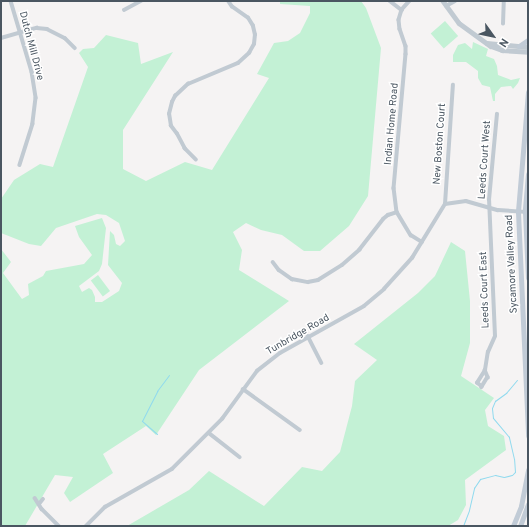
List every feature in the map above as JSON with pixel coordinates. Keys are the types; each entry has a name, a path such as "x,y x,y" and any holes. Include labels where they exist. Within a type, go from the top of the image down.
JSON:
{"main road":[{"path":"518,46 528,40"},
{"name":"Sycamore Valley Road","path":"528,92 518,212 528,436"},
{"name":"Sycamore Valley Road","path":"528,174 528,278"},
{"path":"513,526 519,512 528,470"},
{"path":"520,526 527,514 528,504"}],"street":[{"name":"Dutch Mill Drive","path":"11,1 32,72 36,98 33,124 20,165"},
{"path":"124,10 141,1"},
{"path":"196,160 185,149 171,126 169,114 175,96 188,84 243,60 254,44 255,35 253,26 248,18 232,7 228,1"},
{"path":"390,1 402,10 410,1"},
{"path":"455,1 445,3 453,17 466,30 497,49 528,52"},
{"path":"503,24 504,1"},
{"name":"Indian Home Road","path":"402,10 399,20 400,29 406,46 406,54 394,188 397,212 411,235 422,242"},
{"path":"1,38 37,28 47,29 66,38 75,48"},
{"path":"487,43 528,47"},
{"name":"New Boston Court","path":"445,204 453,85"},
{"name":"Leeds Court West","path":"490,208 489,200 497,114"},
{"path":"445,204 466,201 490,208 527,212"},
{"name":"Tunbridge Road","path":"86,526 105,507 172,468 222,419 256,371 280,353 308,336 364,306 399,273 422,242 445,204"},
{"name":"Leeds Court East","path":"485,370 488,352 495,336 490,208"},
{"path":"274,262 279,270 292,278 308,282 328,276 348,260 373,234 383,219 388,215 397,212"},
{"path":"308,336 322,363"},
{"path":"243,388 300,430"},
{"path":"209,433 240,457"},
{"path":"35,498 59,526"},
{"path":"39,504 43,499"},
{"path":"519,512 527,514"}],"green space":[{"path":"280,1 361,1 366,8 381,48 368,196 349,226 320,251 304,251 282,235 261,230 246,223 233,232 242,250 239,270 289,301 199,370 156,435 146,426 103,454 113,473 70,502 64,493 73,477 55,475 25,526 1,526 1,249 11,262 3,273 22,299 29,295 28,284 43,276 46,271 84,264 92,255 79,237 75,226 102,218 106,228 102,264 99,271 79,286 82,292 89,288 92,290 95,297 95,302 102,302 119,291 122,283 108,265 110,231 114,235 116,244 120,246 125,241 119,223 106,215 97,214 56,228 41,246 29,244 1,233 1,199 14,180 40,164 53,167 88,67 79,53 83,49 94,48 106,35 138,43 141,64 173,52 123,130 123,169 146,181 185,162 212,170 269,78 257,74 274,43 288,41 300,33 310,13 310,6 280,4"},
{"path":"445,21 458,36 444,49 431,33"},
{"path":"473,42 488,49 486,56 494,59 497,66 498,75 511,80 520,78 513,89 511,86 501,87 495,94 495,101 493,101 490,87 482,85 478,78 478,71 466,62 453,62 453,55 458,45 465,43 472,49"},
{"path":"451,242 465,251 470,301 470,343 461,376 494,398 485,410 488,426 504,436 506,450 465,480 466,505 458,520 448,526 127,526 189,490 209,471 264,506 302,467 322,471 340,452 352,406 355,381 377,360 354,344 418,293 435,276"},
{"path":"98,275 110,291 103,296 91,280"}],"waterway":[{"path":"157,434 142,421 157,391 169,375"},
{"path":"463,526 469,510 474,488 480,479 495,475 504,477 512,475 515,472 514,459 509,437 493,418 492,408 495,401 506,393 517,380"}]}
